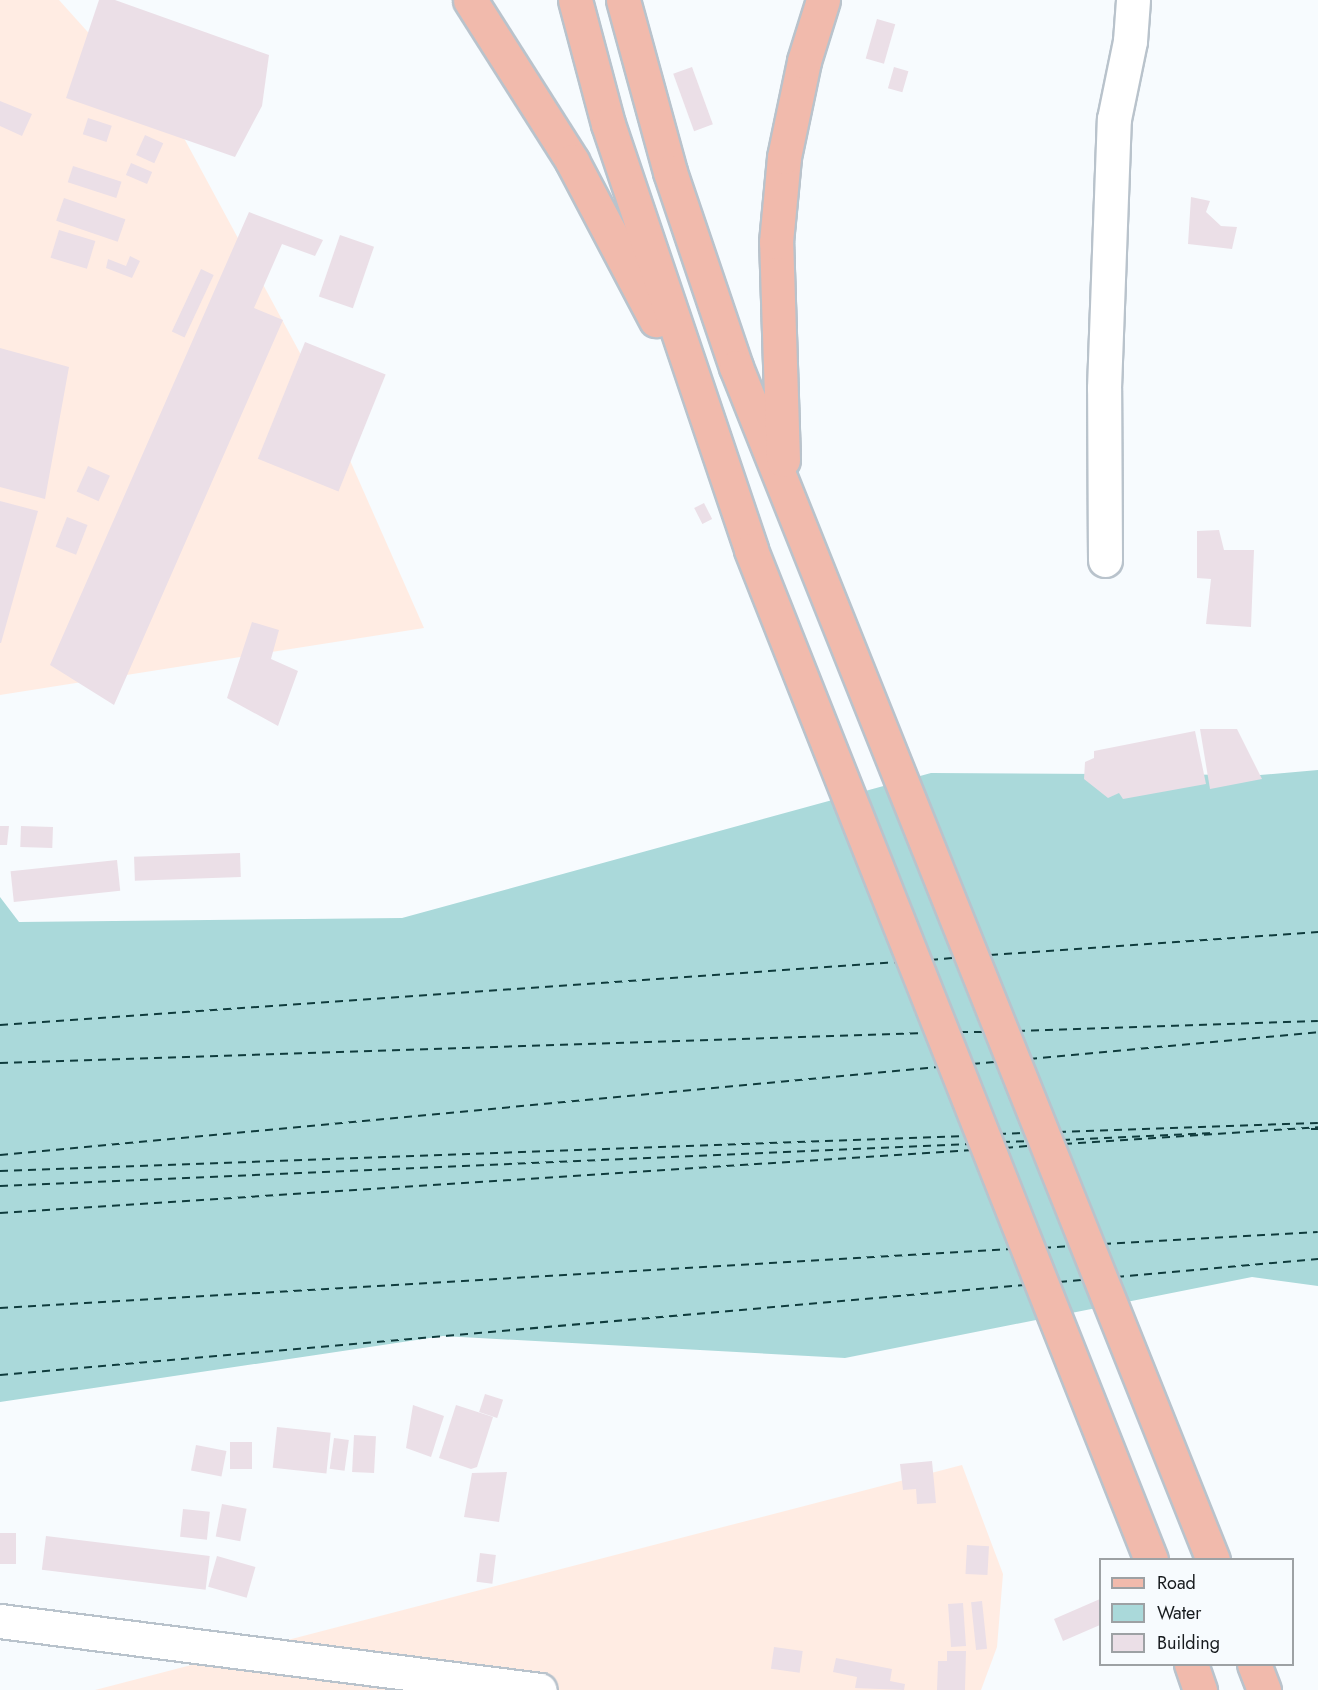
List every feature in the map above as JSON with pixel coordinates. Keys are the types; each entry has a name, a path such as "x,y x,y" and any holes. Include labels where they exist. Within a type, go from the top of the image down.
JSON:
{"main road":[{"path":"470,0 572,161 703,409"},
{"path":"576,0 608,124 751,550 1150,1558"},
{"path":"623,0 670,172 736,367 1212,1558"},
{"path":"784,489 776,242 784,157 804,61 823,0"},
{"path":"1191,1666 1200,1690"},
{"path":"1254,1666 1264,1690"}],"street":[{"path":"1105,560 1104,388 1114,119 1130,41 1133,0"},
{"path":"0,1621 540,1690"}],"shaded area":[{"path":"0,0 59,0 185,140 314,379 424,628 0,695"},
{"path":"962,1465 1003,1574 997,1647 981,1690 95,1690"}],"water":[{"path":"1318,770 1318,1286 1252,1277 845,1358 443,1336 0,1402 0,897 19,922 402,918 931,773 1260,775"}],"building":[{"path":"99,0 115,0 269,55 262,106 235,157 66,98"},
{"path":"877,19 895,24 884,64 866,58"},
{"path":"692,67 713,124 694,131 673,74"},
{"path":"894,67 908,71 902,92 888,88"},
{"path":"0,101 32,114 22,136 0,126"},
{"path":"88,118 112,126 107,142 83,134"},
{"path":"145,135 163,143 154,163 136,155"},
{"path":"131,163 152,172 147,184 126,175"},
{"path":"73,166 122,182 116,198 68,182"},
{"path":"1191,197 1210,201 1206,212 1221,226 1237,227 1232,249 1188,244"},
{"path":"64,198 125,219 118,242 56,221"},
{"path":"249,212 323,240 315,256 282,244 254,308 283,320 114,705 50,665"},
{"path":"59,230 95,241 87,269 51,258"},
{"path":"340,235 374,247 353,308 319,296"},
{"path":"130,256 140,261 132,278 106,268 108,259 126,266"},
{"path":"201,269 214,275 185,337 172,332"},
{"path":"305,342 386,375 338,491 258,459"},
{"path":"0,348 69,367 45,499 0,487"},
{"path":"88,466 110,476 99,501 77,492"},
{"path":"0,501 38,511 1,643 0,643"},
{"path":"704,503 712,519 702,524 694,508"},
{"path":"67,517 88,525 76,555 56,547"},
{"path":"1219,530 1224,550 1254,550 1251,627 1206,624 1211,579 1197,578 1197,531"},
{"path":"252,622 279,630 271,659 298,671 278,726 227,698"},
{"path":"1200,729 1237,729 1262,779 1210,789"},
{"path":"1195,731 1206,784 1123,799 1119,793 1108,798 1084,779 1085,762 1094,758 1094,751"},
{"path":"0,826 9,826 7,845 0,845"},
{"path":"21,826 53,827 52,848 20,847"},
{"path":"240,853 241,877 135,881 134,857"},
{"path":"117,860 120,891 14,902 11,871"},
{"path":"485,1394 503,1400 497,1418 479,1412"},
{"path":"413,1405 444,1416 431,1457 406,1448"},
{"path":"456,1405 493,1417 477,1467 471,1469 439,1458"},
{"path":"277,1427 331,1433 326,1473 273,1468"},
{"path":"354,1435 376,1436 374,1473 352,1472"},
{"path":"334,1438 349,1440 345,1471 330,1469"},
{"path":"230,1442 252,1442 252,1469 230,1469"},
{"path":"196,1445 226,1451 221,1476 191,1471"},
{"path":"932,1461 936,1503 917,1504 916,1489 903,1490 900,1464"},
{"path":"507,1472 499,1522 464,1517 472,1473"},
{"path":"222,1504 247,1509 240,1541 216,1536"},
{"path":"183,1509 210,1512 207,1540 180,1537"},
{"path":"0,1533 16,1533 16,1564 0,1564"},
{"path":"46,1536 210,1556 206,1590 42,1570"},
{"path":"967,1545 989,1546 987,1575 965,1574"},
{"path":"480,1553 496,1555 492,1584 476,1582"},
{"path":"217,1556 255,1567 247,1598 208,1587"},
{"path":"1099,1599 1099,1625 1063,1641 1054,1619"},
{"path":"982,1601 987,1649 976,1650 971,1602"},
{"path":"963,1603 966,1646 951,1647 948,1604"},
{"path":"774,1647 803,1651 800,1673 771,1669"},
{"path":"947,1651 966,1651 965,1690 937,1690 938,1661 947,1661"},
{"path":"836,1658 892,1669 890,1681 905,1684 904,1690 855,1688 857,1677 833,1672"}],"ferry route":[{"path":"990,955 1318,932"},
{"path":"930,960 955,958"},
{"path":"0,1025 898,962"},
{"path":"1017,1031 1318,1021"},
{"path":"960,1032 986,1032"},
{"path":"1029,1059 1318,1032"},
{"path":"0,1063 926,1033"},
{"path":"972,1064 997,1062"},
{"path":"0,1155 938,1067"},
{"path":"1058,1132 1318,1123"},
{"path":"1064,1144 1318,1127"},
{"path":"1311,1129 1318,1129"},
{"path":"998,1134 1026,1133"},
{"path":"1062,1140 1213,1133"},
{"path":"0,1171 966,1136"},
{"path":"1002,1142 1027,1141"},
{"path":"0,1186 970,1144"},
{"path":"1005,1148 1030,1146"},
{"path":"0,1213 973,1150"},
{"path":"1103,1244 1318,1232"},
{"path":"1043,1248 1071,1246"},
{"path":"0,1308 1011,1249"},
{"path":"1116,1277 1318,1259"},
{"path":"1059,1282 1084,1280"},
{"path":"0,1375 1024,1285"}]}
